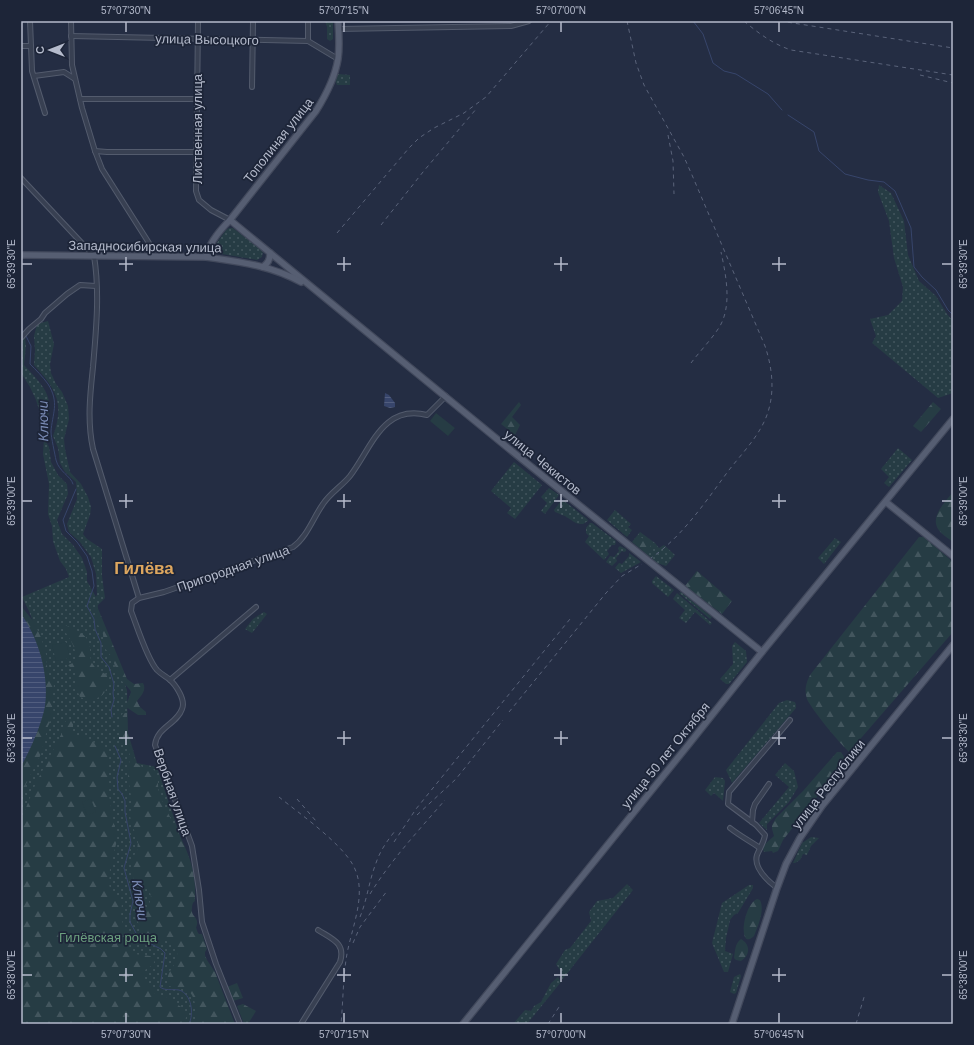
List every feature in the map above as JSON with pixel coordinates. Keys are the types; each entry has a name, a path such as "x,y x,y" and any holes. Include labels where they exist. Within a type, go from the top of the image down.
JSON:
{"main road":[{"name":"Тополиная улица","path":"206,257 208,250 223,226 230,220 316,111 327,92 336,69 338,59 338,21"},
{"path":"230,220 312,288"},
{"path":"263,266 270,258 270,253"},
{"name":"Западносибирская улица","path":"21,255 206,257 234,260 263,266 296,279 312,288"},
{"name":"улица Чекистов","path":"312,288 762,652"},
{"name":"улица 50 лет Октября","path":"463,1024 684,751 762,652 953,419"},
{"path":"886,502 953,556"},
{"name":"улица Республики","path":"732,1024 777,888 793,850 814,816 953,645"}],"street":[{"path":"30,21 34,76 45,113"},
{"path":"71,21 72,65 80,100 95,151 102,169 149,243 150,256"},
{"name":"Лиственная улица","path":"198,21 196,191 199,200 211,210 230,220"},
{"path":"252,87 253,21"},
{"path":"308,21 308,41"},
{"path":"338,28 511,26 529,21"},
{"name":"улица Высоцкого","path":"71,36 308,41 338,59"},
{"path":"21,46 31,46"},
{"path":"34,76 64,72 75,79"},
{"path":"80,100 196,99"},
{"path":"95,151 196,152"},
{"path":"21,178 94,256 97,310 89,408 90,436 139,598 130,606 131,611 153,665 160,673 170,680 256,607"},
{"path":"21,338 29,329 41,320 44,313 67,294 80,285 96,286"},
{"name":"Пригородная улица","path":"139,598 164,592 294,547 300,541 324,502 350,476 385,424 400,415 409,413 428,415 446,396"},
{"name":"Вербная улица","path":"170,680 179,694 183,704 182,709 179,715 158,734 155,745 192,846 199,890 202,922 240,1024"},
{"path":"777,888 769,882 756,864 756,857 765,835 762,830 728,804 729,792 790,720"},
{"path":"752,822 755,804 769,784"},
{"path":"730,828 760,848"},
{"path":"301,1024 340,962 342,955 341,946 318,930"}],"green space":[{"path":"325,21 333,21 333,39 330,41 327,39 327,27"},
{"path":"338,74 350,75 350,85 337,85 335,81"},
{"path":"879,185 891,193 904,221 908,255 919,281 936,296 953,321 953,393 938,398 872,343 876,336 870,319 888,315 902,301 903,287 894,258 889,221 878,192"},
{"path":"229,228 233,228 263,251 262,257 257,260 216,253 214,247"},
{"name":"Гилёвская роща","path":"48,321 54,344 50,364 51,373 68,406 69,419 64,439 70,472 81,484 88,497 91,507 90,515 83,534 87,539 102,549 102,576 105,598 98,605 97,611 127,690 128,733 137,763 157,767 192,872 195,901 189,906 209,967 234,1024 21,1024 21,781 44,651 29,611 22,597 69,577 66,569 60,561 53,541 52,526 48,514 49,484 43,454 44,438 49,447 51,462 58,475 67,484 68,494 57,520 62,534 73,545 82,558 87,572 87,581 96,597 97,594 96,574 91,557 80,542 69,532 67,524 77,499 76,482 65,472 60,463 58,448 53,436 57,424 58,414 56,397 53,389 34,365 34,336 37,324"},
{"path":"25,337 26,346 24,365 44,388 49,403 47,421 42,432 41,416 36,400 21,373 21,341"},
{"path":"519,402 521,405 512,417 520,425 515,435 501,424"},
{"path":"933,402 941,409 921,432 913,426"},
{"path":"436,413 455,428 448,436 430,421"},
{"path":"898,448 912,460 889,487 884,483 889,477 881,469"},
{"path":"514,462 542,485 515,519 507,513 511,508 491,491"},
{"path":"549,488 559,495 545,514 541,511 547,503 541,497"},
{"path":"953,492 953,542 939,531 936,524 936,519 937,514 943,504"},
{"path":"563,500 588,521 583,524 578,524 555,512 554,510"},
{"path":"615,510 631,524 628,527 632,530 627,537 607,520"},
{"path":"590,523 616,541 615,545 612,545 607,551 609,554 604,560 585,542 589,536 586,533 586,528"},
{"path":"640,532 655,543 659,548 664,545 675,555 666,566 657,563 632,542"},
{"path":"640,537 651,545 648,552 644,551 636,543"},
{"path":"919,537 924,537 953,562 953,632 849,752 826,727 814,711 807,699 807,681 810,675"},
{"path":"835,538 841,542 824,564 818,558"},
{"path":"620,546 626,549 626,551 622,551 616,558 617,561 612,566 606,562 610,556 614,557 619,551 618,548"},
{"path":"629,553 641,562 621,573 615,568 619,563 622,564 629,556"},
{"path":"697,571 732,601 722,614 685,586"},
{"path":"656,576 674,590 668,597 652,583"},
{"path":"681,592 712,617 710,619 679,593"},
{"path":"677,593 712,623 710,625 695,612 686,623 679,618 685,610 673,599"},
{"path":"21,606 34,622 42,640 46,654 48,676 54,684 52,704 54,714 48,726 41,754 21,794 21,766 45,707 45,675 40,655 32,634 21,614"},
{"path":"97,606 127,679 134,684 143,683 144,690 137,701 140,707 146,712 146,715 138,715 126,707 131,692 121,680 111,656 104,647 103,634 97,623"},
{"path":"264,612 267,614 252,633 245,629 253,619"},
{"path":"62,623 85,636 90,645 92,663 97,669 107,675 108,682 105,692 97,698 86,699 80,697 77,690 76,673 68,665 73,663 76,653 68,635 61,627"},
{"path":"66,642 70,658 56,661 52,645"},
{"path":"735,642 746,651 747,662 729,684 726,684 720,679 733,664 732,646"},
{"path":"787,700 795,702 796,708 732,783 726,770 779,703"},
{"path":"123,713 127,713 127,732 136,763 144,768 153,769 157,775 160,795 184,844 195,881 195,897 192,905 192,911 197,920 195,930 199,934 202,934 207,949 205,952 205,957 215,972 235,1024 197,1024 195,1004 192,995 185,989 169,986 167,982 169,973 175,963 177,949 174,945 166,941 145,936 141,931 141,926 136,920 137,916 144,911 149,904 151,896 147,889 139,890 134,885 131,860 137,851 138,842 130,815 132,803 128,776 130,755 120,731 121,716"},
{"path":"68,719 73,720 73,731 76,737 86,737 98,745 104,745 109,757 109,796 117,840 110,869 109,884 111,893 122,902 121,916 129,949 134,954 150,956 155,960 153,965 146,969 143,974 148,985 157,996 165,996 184,1009 186,1017 185,1024 21,1024 21,820 36,783 64,729 65,722"},
{"path":"837,752 841,752 844,757 842,765 783,840 778,851 773,853 772,851 764,852 763,849 765,844 774,836 772,825 776,818 803,791"},
{"path":"785,763 794,771 798,787 789,802 767,824 767,830 759,823 789,787 775,775"},
{"path":"715,777 723,778 725,781 723,801 714,793 711,796 705,790"},
{"path":"91,799 96,812 87,815 82,802"},
{"path":"811,837 819,838 811,846 807,855 803,854 800,860 793,863 802,843"},
{"path":"627,884 633,890 562,980 561,972 556,964 565,950 570,948 591,921 589,912 597,901 613,898"},
{"path":"749,885 753,885 753,888 738,913 730,920 725,951 733,954 728,972 724,972 712,943 722,903"},
{"path":"757,899 760,900 762,908 759,923 754,936 749,939 746,938 744,933 745,918 752,903"},
{"path":"741,939 748,947 748,953 741,961 734,958 736,945"},
{"path":"740,974 741,976 736,993 734,994 730,992 734,977"},
{"path":"558,977 561,982 527,1024 513,1024 525,1010 531,1011 534,1006 541,1002 551,983"},
{"path":"237,983 243,998 233,1001 227,987"},
{"path":"243,1004 256,1011 248,1024 244,1024 237,1006"}],"water":[{"path":"385,393 389,395 395,403 395,407 390,408 384,406"},
{"path":"21,614 38,646 44,670 46,694 45,706 38,728 32,745 21,766"}],"waterway":[{"path":"693,21 703,34 713,63 724,71 736,74 768,94 782,110"},
{"path":"788,115 814,132 819,151 845,174 868,180 884,182 895,191 911,228 914,267 936,290 948,310 953,315"},
{"name":"Ключи","path":"26,336 31,346 30,364 48,384 54,397 51,432 56,460 60,468 73,484"},
{"name":"Ключи","path":"76,489 63,520 66,531 77,542 87,556 92,571 94,586 87,606 94,619 95,629 101,643 101,657 109,667 114,684 114,700 111,710 112,717"},
{"name":"Ключи","path":"115,746 121,760 117,777 118,789 125,801 125,812 131,843 124,868 133,901 130,922 141,939 161,949 165,953 160,987 179,990 187,996 191,1005 191,1020 189,1024"}],"railway":[{"path":"337,233 419,138 434,128 464,113 486,97 551,21"},
{"path":"627,21 636,63 644,85 684,157 692,175 765,346 772,379 768,412 757,435 684,529 651,558"},
{"path":"744,21 766,38 791,50 953,75"},
{"path":"780,21 953,48"},
{"path":"920,75 953,83"},
{"path":"381,225 477,108"},
{"path":"668,135 673,161 674,194"},
{"path":"691,363 717,331 724,318 727,290 721,252"},
{"path":"509,712 606,593 622,576 642,564"},
{"path":"394,842 416,809 570,619"},
{"path":"417,815 456,779 503,720"},
{"path":"279,797 339,847 353,865 357,876 359,900 346,960 341,1024"},
{"path":"297,799 316,821"},
{"path":"370,894 396,857 445,800"},
{"path":"360,917 378,859 384,846 395,831"},
{"path":"353,943 360,927 387,891"},
{"path":"856,1024 865,994"},
{"path":"548,1024 559,1007"}],"district":[{"name":"Гилёва","path":"144,568"}]}
